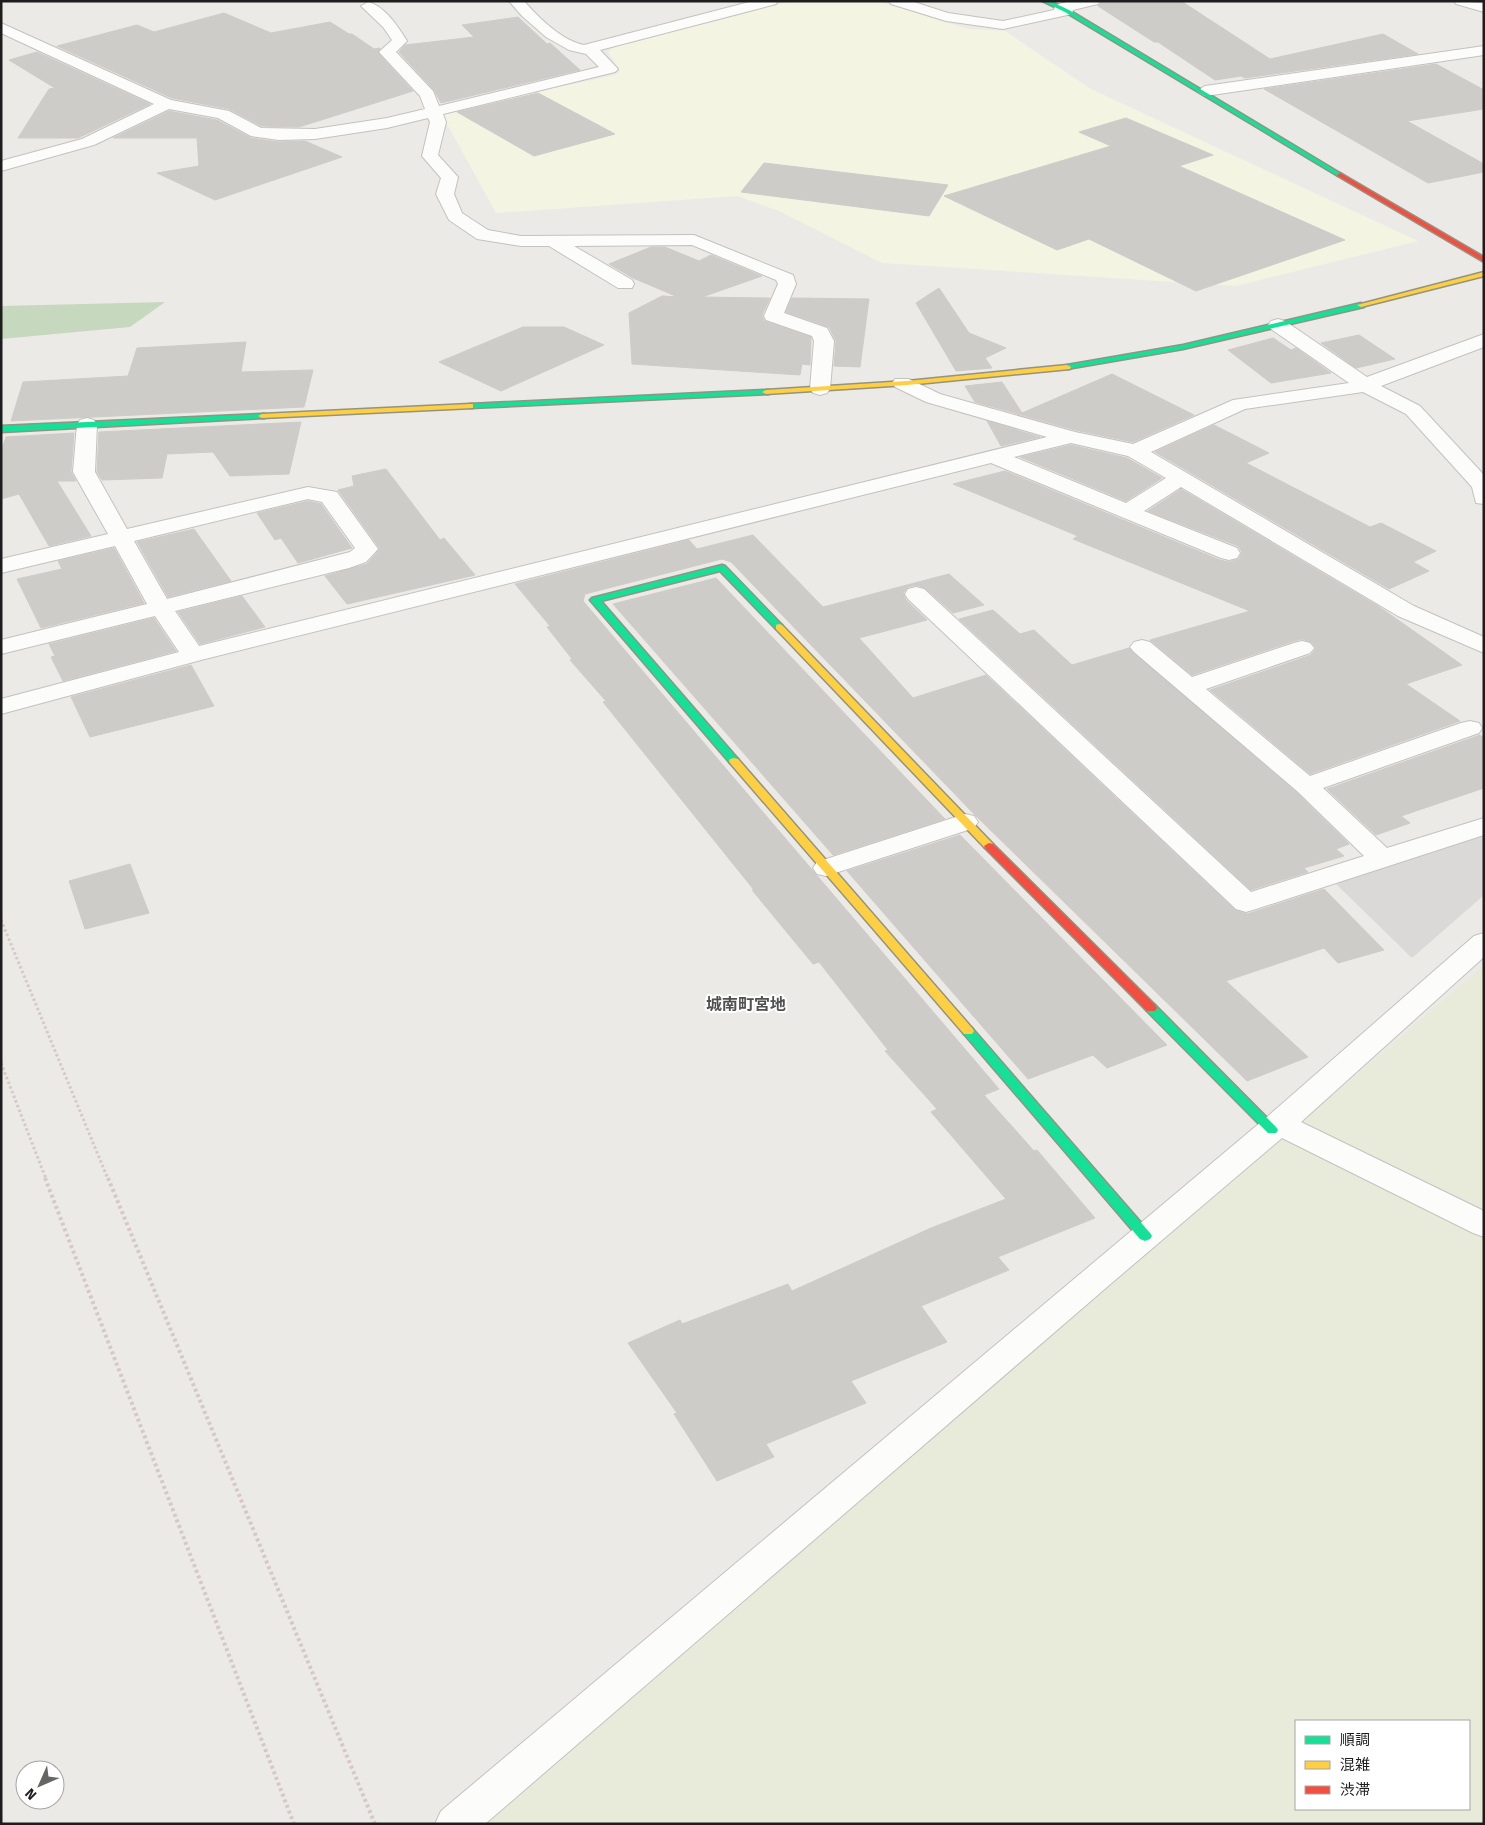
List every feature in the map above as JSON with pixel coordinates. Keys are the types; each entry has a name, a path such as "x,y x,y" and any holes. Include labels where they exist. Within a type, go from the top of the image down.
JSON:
{"street":[{"path":"1,27 167,104 223,114 257,133 279,135 324,133 387,123 433,110 610,69 590,50 573,47 524,13 516,1"},
{"path":"590,50 600,45 771,1"},
{"path":"896,1 946,16 1003,25 1093,1"},
{"path":"1045,1 1064,10 1204,91 1338,175 1484,260"},
{"path":"1465,2 1484,8"},
{"path":"368,6 388,24 400,41 387,52 427,94 438,122 430,156 450,177 445,194 456,216 483,235 521,241 694,240 782,276 787,279 787,284 774,316 820,332 824,341 820,389"},
{"path":"1204,91 1484,50"},
{"path":"1,166 88,142 167,104"},
{"path":"554,241 625,284"},
{"path":"1,429 820,389 993,376 1084,364 1278,325 1484,274"},
{"path":"1278,325 1365,385 1413,410 1482,486 1484,498"},
{"path":"1135,451 1240,404 1345,390 1365,385 1484,340"},
{"path":"902,383 933,398 1071,437 1135,451 1406,611 1484,646"},
{"path":"87,424 84,472 161,608 193,655"},
{"path":"1,707 193,655 1071,437"},
{"path":"992,456 1229,553"},
{"path":"1127,512 1181,478"},
{"path":"1,566 308,493 329,497 367,549 358,556 341,563 1,647"},
{"path":"1145,1236 595,600 722,568 965,822 1275,1127 1484,1225"},
{"path":"916,594 1246,903 1484,826"},
{"path":"1142,647 1306,786 1384,858"},
{"path":"1187,687 1302,648"},
{"path":"1306,786 1470,728"},
{"path":"826,868 965,822"},
{"path":"455,1824 1275,1127 1484,942"}],"path":[{"path":"1,920 375,1824"},
{"path":"1,1063 294,1824"}],"shaded area":[{"path":"791,1 877,1 968,29 1005,31 1091,89 1418,241 1236,286 882,263 779,211 737,196 496,213 441,113 615,75 620,71 608,52 618,44 721,20"},
{"path":"1484,834 1484,895 1412,958 1333,881"},
{"path":"1484,965 1484,1824 457,1824 1268,1151"}],"green space":[{"path":"165,302 130,327 1,339 1,306"}],"building":[{"path":"1102,1 1181,1 1270,59 1383,34 1418,54 1245,78 1241,76 1215,80 1158,42 1154,42 1098,6"},
{"path":"224,13 271,33 330,22 374,49 380,48 378,53 413,91 299,127 261,126 229,109 172,98 57,46 137,25 154,32"},
{"path":"518,17 547,44 550,43 580,70 441,103 434,90 399,52 405,45 474,37 462,25"},
{"path":"37,52 150,104 78,138 18,138 49,89 55,88 9,60"},
{"path":"1436,64 1484,90 1484,109 1407,121 1484,164 1484,172 1428,183 1264,89"},
{"path":"538,93 615,134 534,156 457,112"},
{"path":"169,111 217,120 251,138 279,142 305,141 342,157 215,200 157,173 199,166 197,138 113,138"},
{"path":"1126,118 1213,155 1179,166 1345,240 1196,291 1089,239 1057,250 944,196 1111,146 1079,132"},
{"path":"764,163 948,185 929,216 741,192"},
{"path":"651,247 665,247 699,261 711,255 762,276 702,297 770,298 762,315 764,321 811,337 810,365 802,364 800,375 632,364 629,313 662,296 678,297 633,278 609,264"},
{"path":"939,288 969,333 1006,348 985,358 992,368 956,371 916,303"},
{"path":"792,298 869,299 860,367 834,366 836,341 829,327 786,312"},
{"path":"523,327 564,327 604,345 501,391 439,362"},
{"path":"1359,335 1395,359 1356,368 1321,343"},
{"path":"1273,338 1291,350 1296,348 1331,373 1271,383 1228,350"},
{"path":"246,342 241,372 313,370 304,407 11,421 23,382 128,376 137,348"},
{"path":"1112,374 1194,415 1133,442 1075,430 975,402 965,386 1002,382 1022,413"},
{"path":"987,421 1040,437 1001,446"},
{"path":"301,422 289,474 230,476 213,452 167,454 162,478 102,480 97,472 99,432"},
{"path":"1214,425 1269,453 1246,463 1370,527 1381,523 1436,551 1413,562 1429,571 1389,589 1155,452"},
{"path":"74,433 71,472 76,481 57,481 91,536 49,546 19,494 1,499 1,452 6,437"},
{"path":"1071,445 1127,458 1162,478 1126,501 1020,457"},
{"path":"386,469 440,540 444,538 475,575 347,604 325,576 367,564 380,549 338,490 354,486 352,476"},
{"path":"1005,471 1220,560 1229,562 1239,559 1242,552 1238,546 1148,511 1181,489 1378,606 1462,665 1406,684 1460,721 1310,774 1210,690 1311,655 1316,648 1311,642 1302,639 1294,641 1192,675 1150,640 1250,611 1073,539 1078,536 953,484"},
{"path":"308,501 321,504 352,548 298,563 281,538 275,540 257,513"},
{"path":"194,529 231,581 168,597 137,542"},
{"path":"753,535 823,607 949,574 984,605 953,613 925,588 916,585 908,587 903,593 906,600 927,620 859,638 913,698 986,675 1235,910 1247,914 1324,889 1384,950 1338,963 1324,948 1226,981 1308,1057 1247,1081 975,815 731,562 722,559 585,594 583,601 999,1089 984,1095 1034,1151 1037,1150 1095,1218 998,1257 1009,1270 921,1306 947,1342 851,1381 866,1403 766,1444 774,1457 717,1481 674,1414 677,1413 628,1343 680,1320 682,1324 788,1284 792,1291 931,1228 1006,1199 931,1112 937,1109 885,1051 888,1050 819,962 813,964 752,890 754,890 603,702 606,701 570,660 572,659 547,627 550,626 515,584 689,540 697,549"},
{"path":"114,548 144,603 41,628 17,579 62,569 58,561"},
{"path":"716,578 945,819 833,855 613,604"},
{"path":"242,596 265,627 200,644 178,612"},
{"path":"993,610 1020,634 1034,630 1072,665 1129,648 1296,792 1349,844 1336,849 1344,856 1304,868 1308,872 1251,890 959,619"},
{"path":"154,618 176,651 63,681 51,657 55,656 49,644"},
{"path":"191,665 214,706 90,737 71,697"},
{"path":"1480,735 1484,738 1484,788 1401,816 1410,823 1376,835 1327,789"},
{"path":"960,835 1167,1045 1107,1068 1093,1055 1028,1079 847,871"},
{"path":"130,864 149,913 85,929 69,881"}],"traffic: fast":[{"path":"1045,1 1067,11 1340,175"},
{"path":"1067,367 1183,347 1361,305"},
{"path":"470,406 766,392"},
{"path":"1,429 262,416"},
{"path":"734,761 595,600 722,568 779,627"},
{"path":"1151,1008 1272,1130"},
{"path":"968,1031 1145,1236"}],"traffic: slow":[{"path":"1361,305 1484,274"},
{"path":"766,392 907,383 1067,367"},
{"path":"262,416 470,406"},
{"path":"779,627 989,846"},
{"path":"734,761 968,1031"}],"traffic: jam":[{"path":"1340,175 1484,260"},
{"path":"989,846 1151,1008"}],"district":[{"name":"城南町宮地","path":"746,1004"}]}
